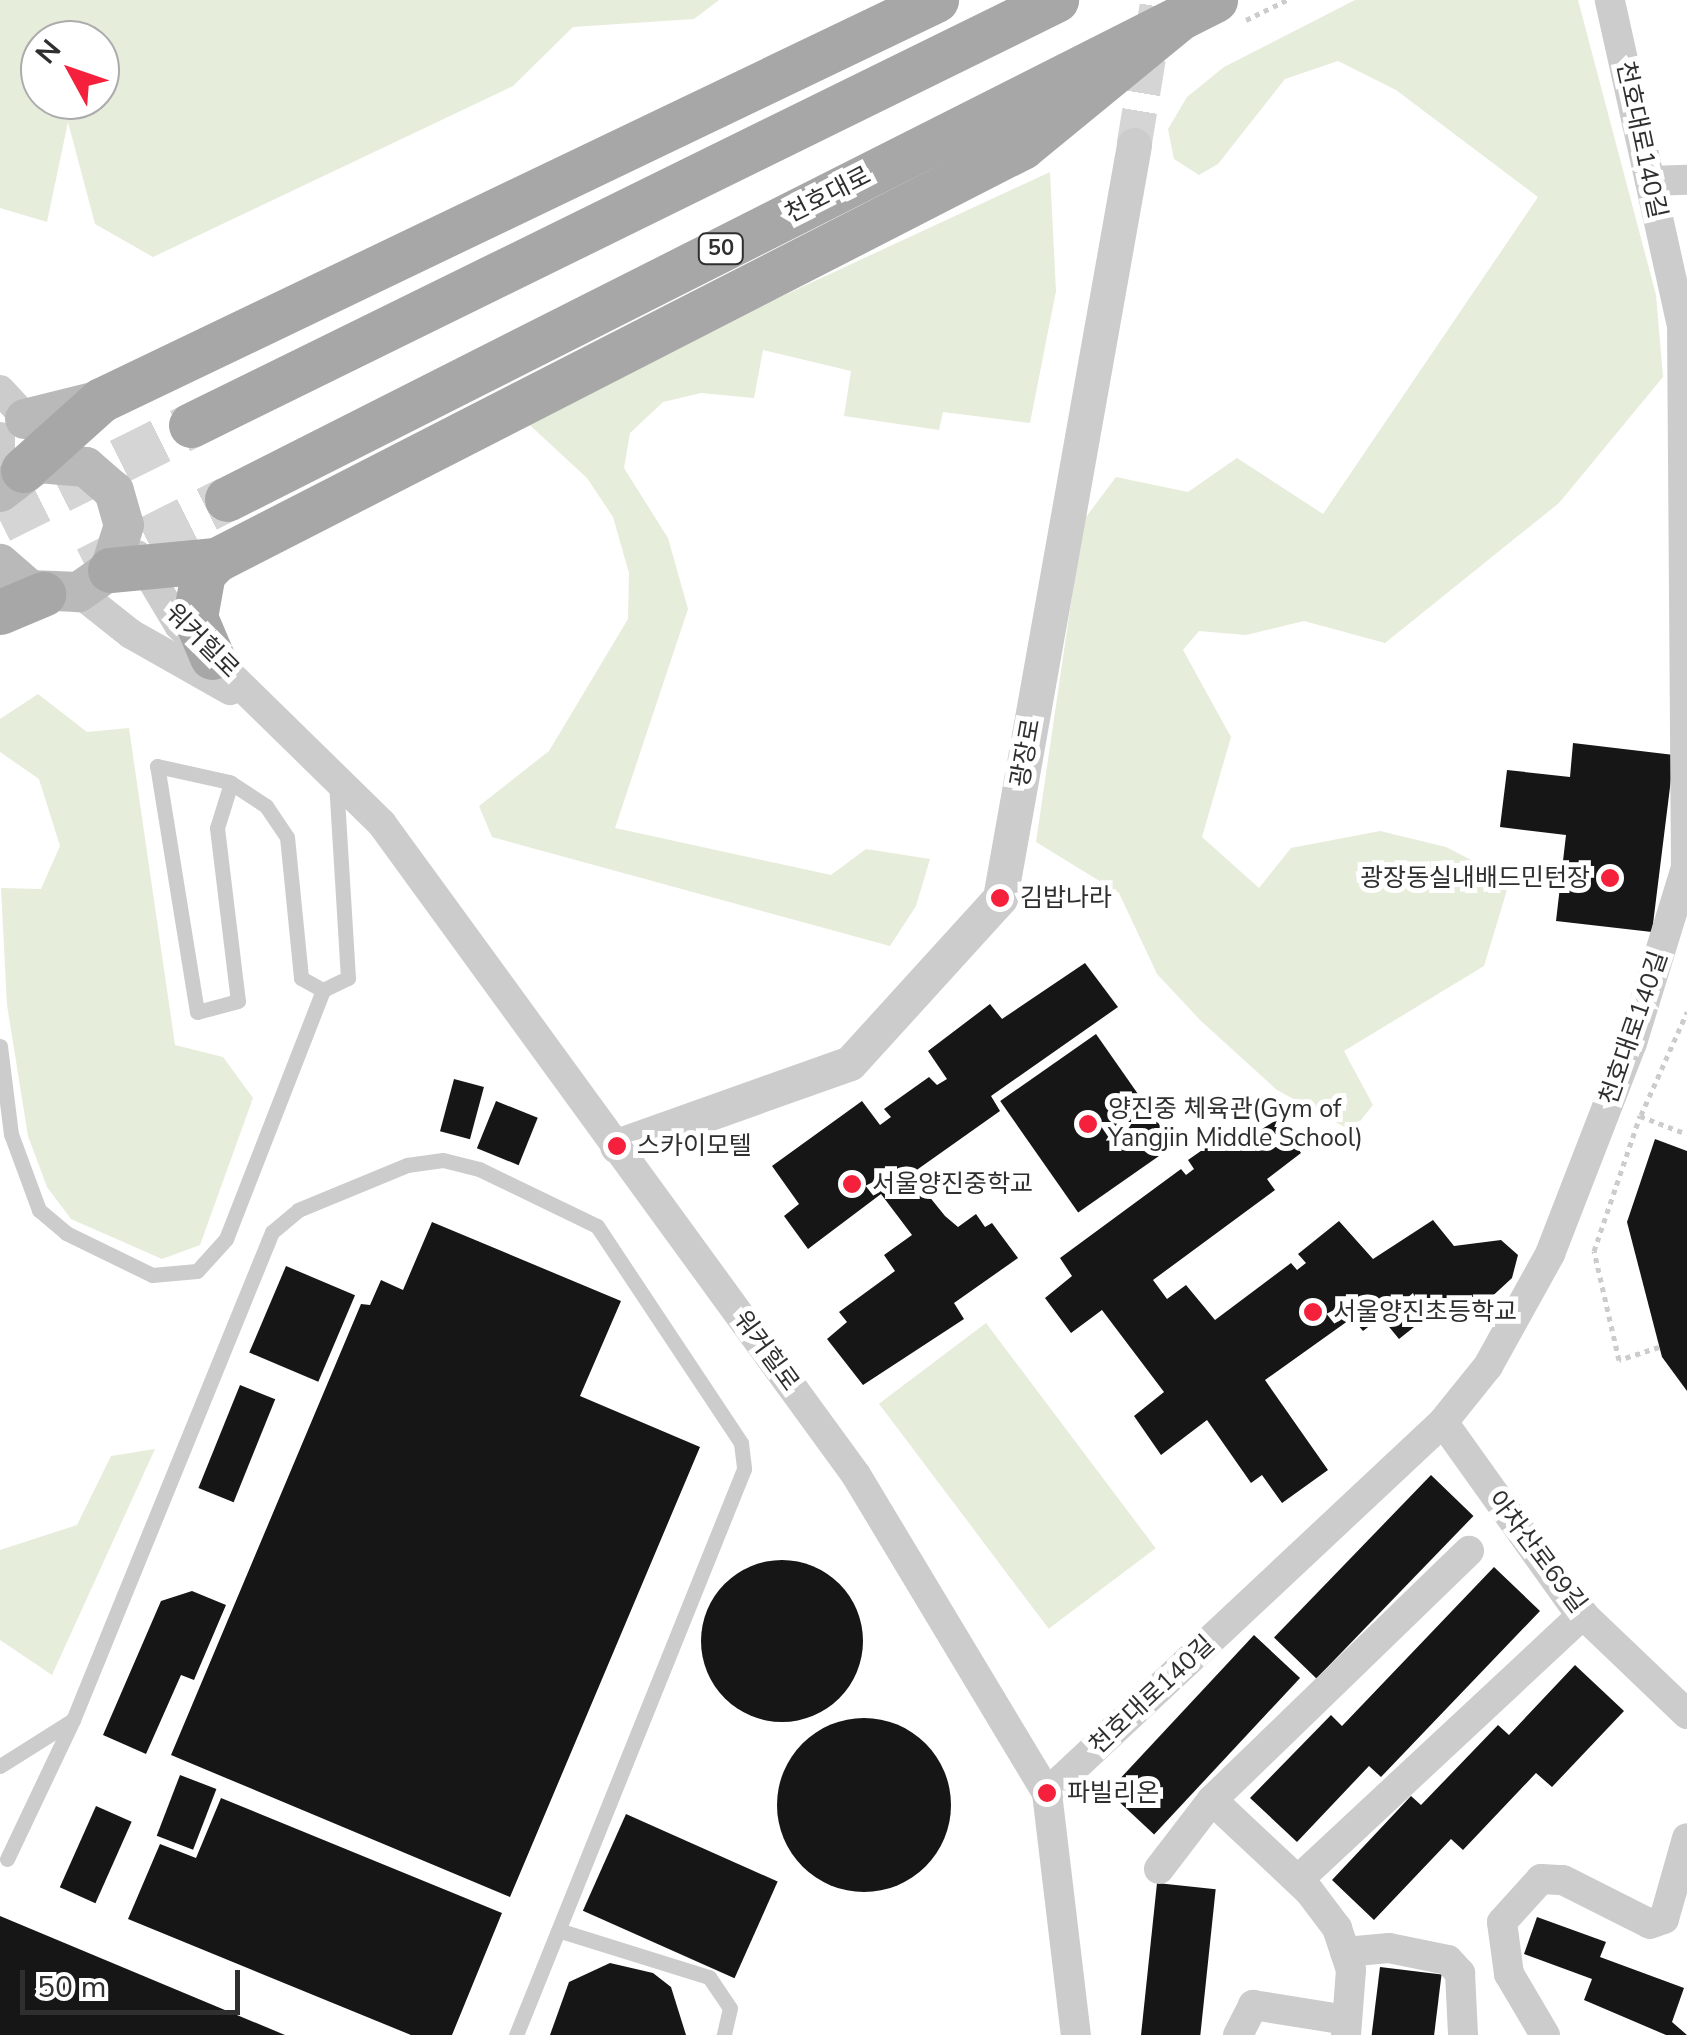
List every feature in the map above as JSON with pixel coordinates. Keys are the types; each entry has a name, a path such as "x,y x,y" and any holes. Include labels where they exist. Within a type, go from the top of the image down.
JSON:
{"main road":[{"path":"20,451 101,400 936,0"},
{"path":"190,425 1056,0"},
{"path":"0,612 94,582 216,560 1022,147 1199,8"},
{"name":"천호대로","path":"227,499 1199,8"},
{"path":"20,451 102,478 124,525 94,582"},
{"path":"212,657 196,617 203,573 216,560"},
{"path":"0,564 94,582"}],"street":[{"name":"천호대로140길","path":"1047,1793 1443,1422 1488,1366 1550,1254 1632,1043 1686,867 1682,326 1610,0"},
{"name":"광장로","path":"617,1146 850,1063 1000,898 1134,145"},
{"path":"1650,181 1687,180"},
{"name":"워커힐로","path":"94,582 212,657 335,772 617,1146 856,1475 1047,1793 1060,1854 1076,2035"},
{"name":"워커힐로","path":"94,582 302,740"},
{"name":"아차산로69길","path":"1443,1422 1583,1614 1687,1714"},
{"path":"1159,1869 1212,1800 1469,1551"},
{"path":"1298,1880 1583,1614"},
{"path":"1212,1800 1298,1880 1337,1928 1345,1952 1346,2027 1253,2004 1238,2035"},
{"path":"1545,2035 1510,1974 1502,1922 1540,1879 1563,1880 1650,1924 1664,1918 1687,1838"},
{"path":"1345,1952 1389,1948 1448,1960 1460,1973 1463,2035"}],"lane":[{"path":"230,783 217,828 238,1002 197,1012 158,766 230,783 266,806 287,837 301,978 323,990"},
{"path":"0,1046 11,1134 39,1210 66,1233 152,1275 197,1271 226,1239 323,990 348,978 351,947 335,772"},
{"path":"8,1859 73,1720 282,1220 407,1165 443,1160 552,1200 597,1226 740,1443 744,1468 516,2035"},
{"path":"0,1766 73,1720"},
{"path":"561,1931 709,1977 730,2008 724,2035"}],"path":[{"path":"1659,1347 1619,1360 1594,1251 1640,1116 1687,1012"},
{"path":"1628,1112 1687,1134"}],"green space":[{"path":"0,0 719,0 694,19 573,27 513,86 153,257 95,224 68,122 47,222 0,208"},
{"path":"1355,0 1578,0 1656,295 1663,377 1559,503 1385,643 1304,621 1246,635 1199,631 1183,650 1231,737 1202,837 1259,888 1291,848 1380,831 1446,847 1510,880 1484,966 1344,1051 1373,1105 1352,1131 1277,1090 1201,1021 1157,974 1119,893 1036,842 1083,521 1116,477 1188,492 1237,458 1323,514 1538,197 1396,90 1338,61 1285,79 1218,164 1199,175 1174,159 1168,129 1187,97 1224,67"},
{"path":"1050,172 1056,291 1030,423 943,412 939,430 844,416 851,371 763,350 754,398 701,393 663,402 630,433 624,468 668,538 688,609 615,828 831,875 866,849 930,859 916,906 890,946 492,837 479,806 549,751 628,619 629,573 613,517 587,478 521,417"},
{"path":"38,694 87,732 129,728 175,1045 223,1057 253,1098 200,1245 162,1259 71,1219 47,1187 28,1136 7,1005 1,888 41,889 60,846 39,779 0,752 0,719"},
{"path":"986,1323 1156,1548 1049,1629 879,1404"},
{"path":"155,1449 52,1675 0,1640 0,1550 77,1525 111,1456"}],"building":[{"name":"광장동실내배드민턴장","path":"1573,743 1674,755 1652,932 1556,921 1566,835 1500,827 1507,770 1570,777"},
{"name":"서울양진중학교","path":"1085,963 1118,1007 991,1096 1000,1111 911,1174 958,1227 976,1214 985,1227 992,1223 1018,1258 954,1303 964,1319 863,1385 827,1339 847,1322 839,1312 895,1271 884,1255 912,1235 881,1194 808,1249 784,1216 799,1204 772,1166 862,1101 880,1125 891,1117 884,1109 929,1077 937,1085 947,1079 928,1051 990,1004 1002,1019"},
{"name":"양진중 체육관(Gym of Yangjin Middle School)","path":"1096,1034 1174,1145 1078,1213 1000,1101"},
{"path":"454,1079 484,1087 470,1139 440,1131"},
{"path":"496,1101 538,1118 519,1165 477,1148"},
{"name":"서울양진초등학교","path":"1278,1119 1301,1153 1267,1179 1275,1190 1153,1280 1167,1299 1186,1285 1215,1320 1291,1263 1297,1270 1306,1263 1298,1254 1339,1221 1373,1259 1433,1220 1454,1246 1501,1240 1518,1255 1512,1278 1472,1315 1425,1321 1413,1293 1397,1307 1414,1327 1399,1339 1381,1317 1363,1331 1352,1318 1265,1380 1328,1470 1282,1503 1262,1475 1251,1483 1207,1420 1161,1455 1134,1416 1164,1392 1102,1310 1071,1333 1045,1298 1072,1276 1060,1258 1181,1169 1186,1175 1194,1169 1188,1160 1228,1132 1238,1144"},
{"path":"1655,1139 1687,1151 1687,1391 1662,1357 1627,1222"},
{"path":"432,1222 621,1301 580,1396 700,1447 510,1897 171,1755 361,1304 370,1305 381,1280 403,1290"},
{"path":"286,1266 355,1295 318,1382 249,1353"},
{"path":"240,1385 275,1399 234,1502 198,1488"},
{"path":"1431,1475 1473,1516 1316,1679 1274,1638"},
{"path":"782,1560 813,1567 839,1584 856,1610 863,1641 856,1672 839,1698 813,1715 782,1722 751,1715 725,1698 708,1672 701,1641 708,1610 725,1584 751,1567"},
{"path":"1494,1567 1540,1611 1381,1777 1369,1766 1297,1842 1250,1798 1331,1715 1342,1726"},
{"path":"192,1591 226,1605 194,1680 181,1675 146,1754 103,1735 161,1601"},
{"path":"1254,1635 1300,1678 1154,1834 1108,1792"},
{"path":"1575,1665 1624,1711 1552,1787 1536,1773 1463,1850 1451,1839 1374,1920 1332,1880 1411,1796 1421,1805 1498,1725 1509,1735"},
{"path":"864,1718 897,1725 925,1744 944,1772 951,1805 944,1838 925,1866 897,1885 864,1892 831,1885 803,1866 784,1838 777,1805 784,1772 803,1744 831,1725"},
{"path":"180,1775 216,1789 193,1850 157,1836"},
{"path":"221,1798 502,1913 452,2035 411,2035 128,1919 160,1844 196,1858"},
{"path":"96,1806 132,1822 95,1903 60,1887"},
{"path":"626,1814 778,1882 735,1978 583,1911"},
{"path":"1157,1883 1216,1889 1200,2035 1141,2035"},
{"path":"0,1916 285,2035 0,2035"},
{"path":"1537,1917 1606,1942 1600,1957 1684,1988 1672,2022 1687,2035 1666,2035 1584,2000 1592,1979 1524,1954"},
{"path":"610,1963 653,1973 671,1987 686,2035 550,2035 569,1982"},
{"path":"1380,1967 1442,1975 1434,2035 1372,2035"}],"tunnel":[{"path":"1134,145 1158,0"},
{"path":"0,520 191,425"},
{"path":"87,569 227,499"}],"place":[{"name":"광장동실내배드민턴장","path":"1610,878"},
{"name":"김밥나라","path":"1000,898"},
{"name":"양진중 체육관(Gym of Yangjin Middle School)","path":"1088,1124"},
{"name":"스카이모텔","path":"617,1146"},
{"name":"서울양진중학교","path":"852,1184"},
{"name":"서울양진초등학교","path":"1313,1312"},
{"name":"파빌리온","path":"1047,1793"}]}
